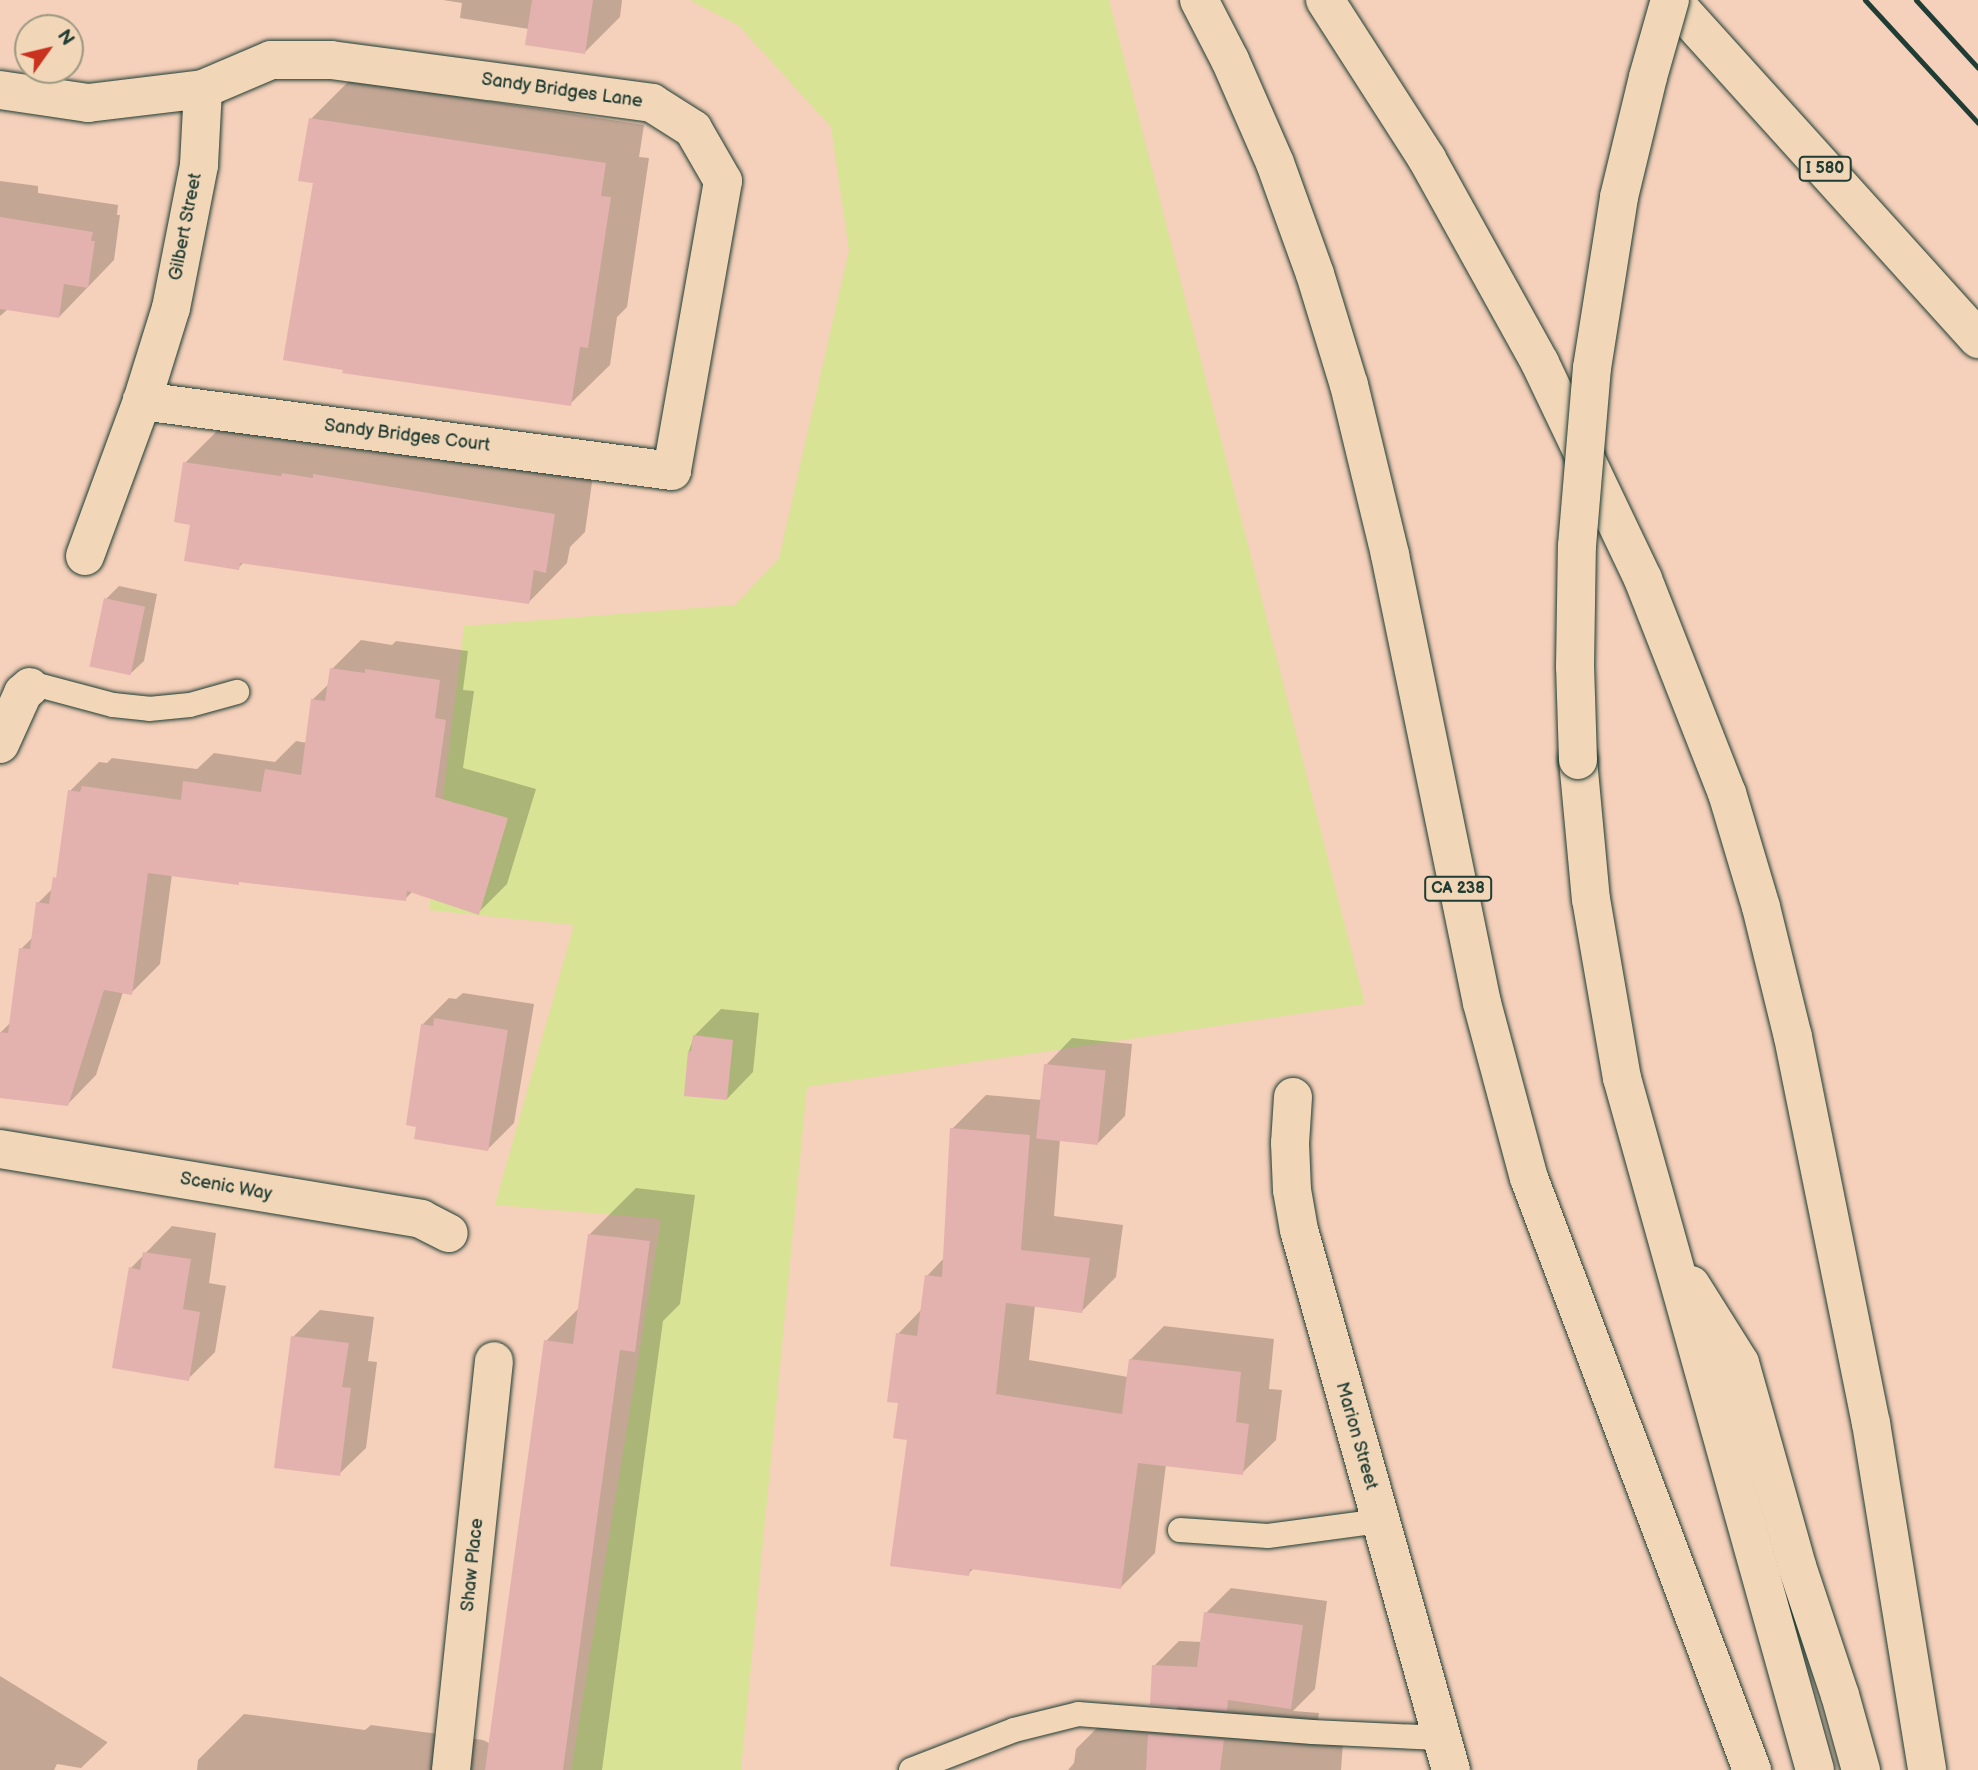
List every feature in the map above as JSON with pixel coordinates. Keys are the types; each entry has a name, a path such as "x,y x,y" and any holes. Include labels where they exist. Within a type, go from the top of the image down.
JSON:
{"main road":[{"name":"CA 238","path":"1199,0 1230,60 1275,163 1311,263 1349,385 1390,555 1484,1015 1529,1178 1752,1770"},
{"path":"1325,0 1427,159 1540,363 1657,611 1727,793 1761,906 1793,1037 1871,1423 1927,1770"},
{"path":"1671,0 1648,76 1619,197 1594,345 1577,546 1574,667 1578,760 1591,899 1610,1018 1635,1131 1815,1770"},
{"name":"I 580","path":"1671,0 1978,339"},
{"name":"Sandy Bridges Lane","path":"203,89 271,60 331,60 652,103 694,129 723,181 672,471"},
{"path":"0,90 88,103 203,89"},
{"name":"Gilbert Street","path":"85,556 142,401 171,308 199,165 203,89"},
{"name":"Sandy Bridges Court","path":"142,401 672,471"},
{"path":"0,744 23,693 30,687"},
{"name":"Marion Street","path":"1293,1097 1290,1143 1298,1230 1446,1754"},
{"name":"Scenic Way","path":"0,1149 421,1219 449,1233"},
{"path":"1669,1250 1740,1363 1797,1566 1840,1695 1861,1770"},
{"name":"Shaw Place","path":"451,1770 495,1361"}],"lane":[{"path":"30,687 38,685 113,705 149,709 190,705 237,692"},
{"path":"1180,1530 1268,1536 1381,1521"},
{"path":"911,1770 1014,1730 1078,1714 1312,1732 1446,1754"}],"green space":[{"path":"690,0 1109,0 1365,1004 807,1087 741,1770 571,1770 661,1219 495,1205 574,925 429,910 464,626 735,605 779,558 849,250 831,127 739,26"}],"building":[{"path":"532,0 593,0 585,54 525,45"},
{"path":"309,118 606,163 601,196 611,197 588,348 580,347 571,406 342,373 343,370 283,360 313,183 298,181"},
{"path":"0,217 93,232 91,241 95,241 88,288 64,284 59,318 0,309"},
{"path":"183,462 281,476 282,473 313,478 313,474 555,514 546,573 534,570 529,604 240,563 239,570 184,561 190,525 174,522"},
{"path":"104,598 145,607 131,675 89,666"},
{"path":"330,668 365,673 365,669 440,680 435,718 446,720 435,797 508,818 479,915 407,891 406,901 239,882 239,885 148,873 132,995 104,990 68,1106 0,1098 0,1032 8,1033 19,948 30,949 36,902 49,904 53,877 56,878 68,790 80,792 82,786 181,800 183,781 261,792 265,769 301,775 311,699 325,701"},
{"path":"434,1018 508,1030 488,1151 414,1139 416,1127 406,1125 421,1024 433,1026"},
{"path":"693,1035 733,1040 727,1100 684,1096 688,1051 691,1051"},
{"path":"1044,1064 1106,1070 1098,1145 1036,1139"},
{"path":"950,1128 1030,1135 1021,1250 1090,1258 1082,1313 1006,1303 996,1394 1122,1414 1129,1359 1241,1372 1236,1422 1249,1424 1243,1475 1138,1463 1121,1589 970,1569 969,1576 890,1566 907,1440 893,1438 898,1403 887,1402 896,1333 917,1336 925,1275 942,1277"},
{"path":"588,1234 650,1241 635,1352 620,1350 563,1770 485,1770 544,1340 573,1344"},
{"path":"143,1252 191,1259 183,1309 200,1312 189,1381 112,1368 129,1267 140,1270"},
{"path":"291,1336 349,1343 342,1387 351,1388 340,1476 274,1468"},
{"path":"1204,1612 1303,1625 1291,1709 1228,1700 1227,1711 1150,1705 1152,1665 1197,1667"},
{"path":"1148,1734 1224,1740 1220,1770 1146,1770"}],"railway":[{"path":"1865,0 1978,123"},
{"path":"1916,0 1978,68"}]}
